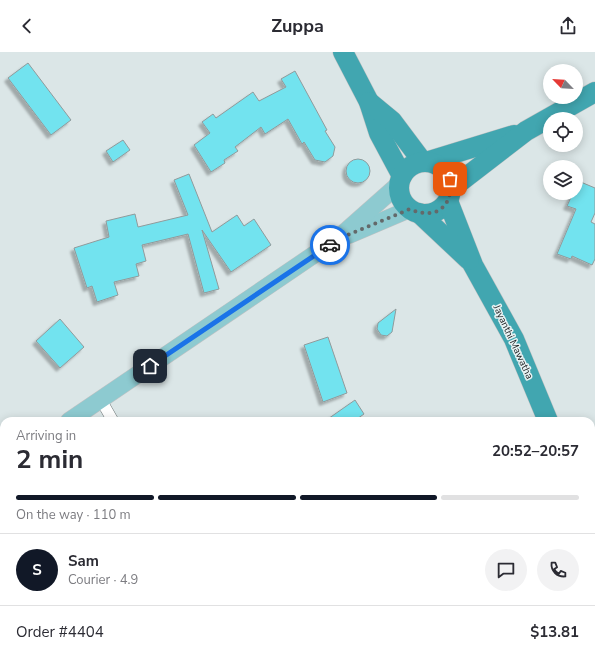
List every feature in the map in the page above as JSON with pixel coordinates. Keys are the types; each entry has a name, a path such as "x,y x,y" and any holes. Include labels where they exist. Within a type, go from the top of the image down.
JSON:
{"highway":[{"path":"343,52 369,102 379,133 401,180 401,198 414,211 427,214 435,212 450,195 526,131 595,92"},
{"path":"369,102 392,121 425,161 438,164 445,170 450,179 450,195"},
{"path":"401,180 407,169 425,161 526,131"},
{"name":"Jayanthi Mawatha","path":"450,195 473,264 514,339 546,417"},
{"name":"Jayanthi Mawatha","path":"414,211 473,264"}],"main road":[{"path":"75,417 338,239 401,180"},
{"path":"338,239 414,211"}],"street":[{"path":"101,400 111,417"}],"building":[{"path":"28,63 71,120 51,135 8,78"},
{"path":"295,71 327,130 325,131 335,147 333,156 325,162 315,160 304,142 302,144 288,119 265,134 261,127 235,147 238,151 224,160 225,163 211,172 194,145 210,133 202,122 213,114 216,118 253,92 259,101 286,87 281,79"},
{"path":"123,140 130,150 113,162 106,151"},
{"path":"358,159 367,162 370,171 367,180 358,183 349,180 346,171 349,162"},
{"path":"189,174 212,232 237,215 244,226 254,219 271,245 231,272 202,230 219,289 204,293 188,234 142,245 146,261 136,264 139,276 114,282 118,295 97,302 92,286 87,288 74,248 109,237 106,221 135,214 138,227 188,215 174,180"},
{"path":"583,183 595,188 595,213 591,222 595,224 595,259 592,265 572,256 571,259 557,254 576,209 567,206 570,200 583,200"},
{"path":"396,309 392,332 387,336 381,335 377,329 378,323"},
{"path":"60,319 84,347 60,368 36,341"},
{"path":"328,337 347,393 323,402 304,345"},
{"path":"355,400 364,414 360,417 331,417"}],"way so far":[{"path":"330,245 338,239 410,209 419,213 427,214 435,212 443,207 451,195 452,188 450,179"}],"route":[{"path":"150,366 330,245"}]}
